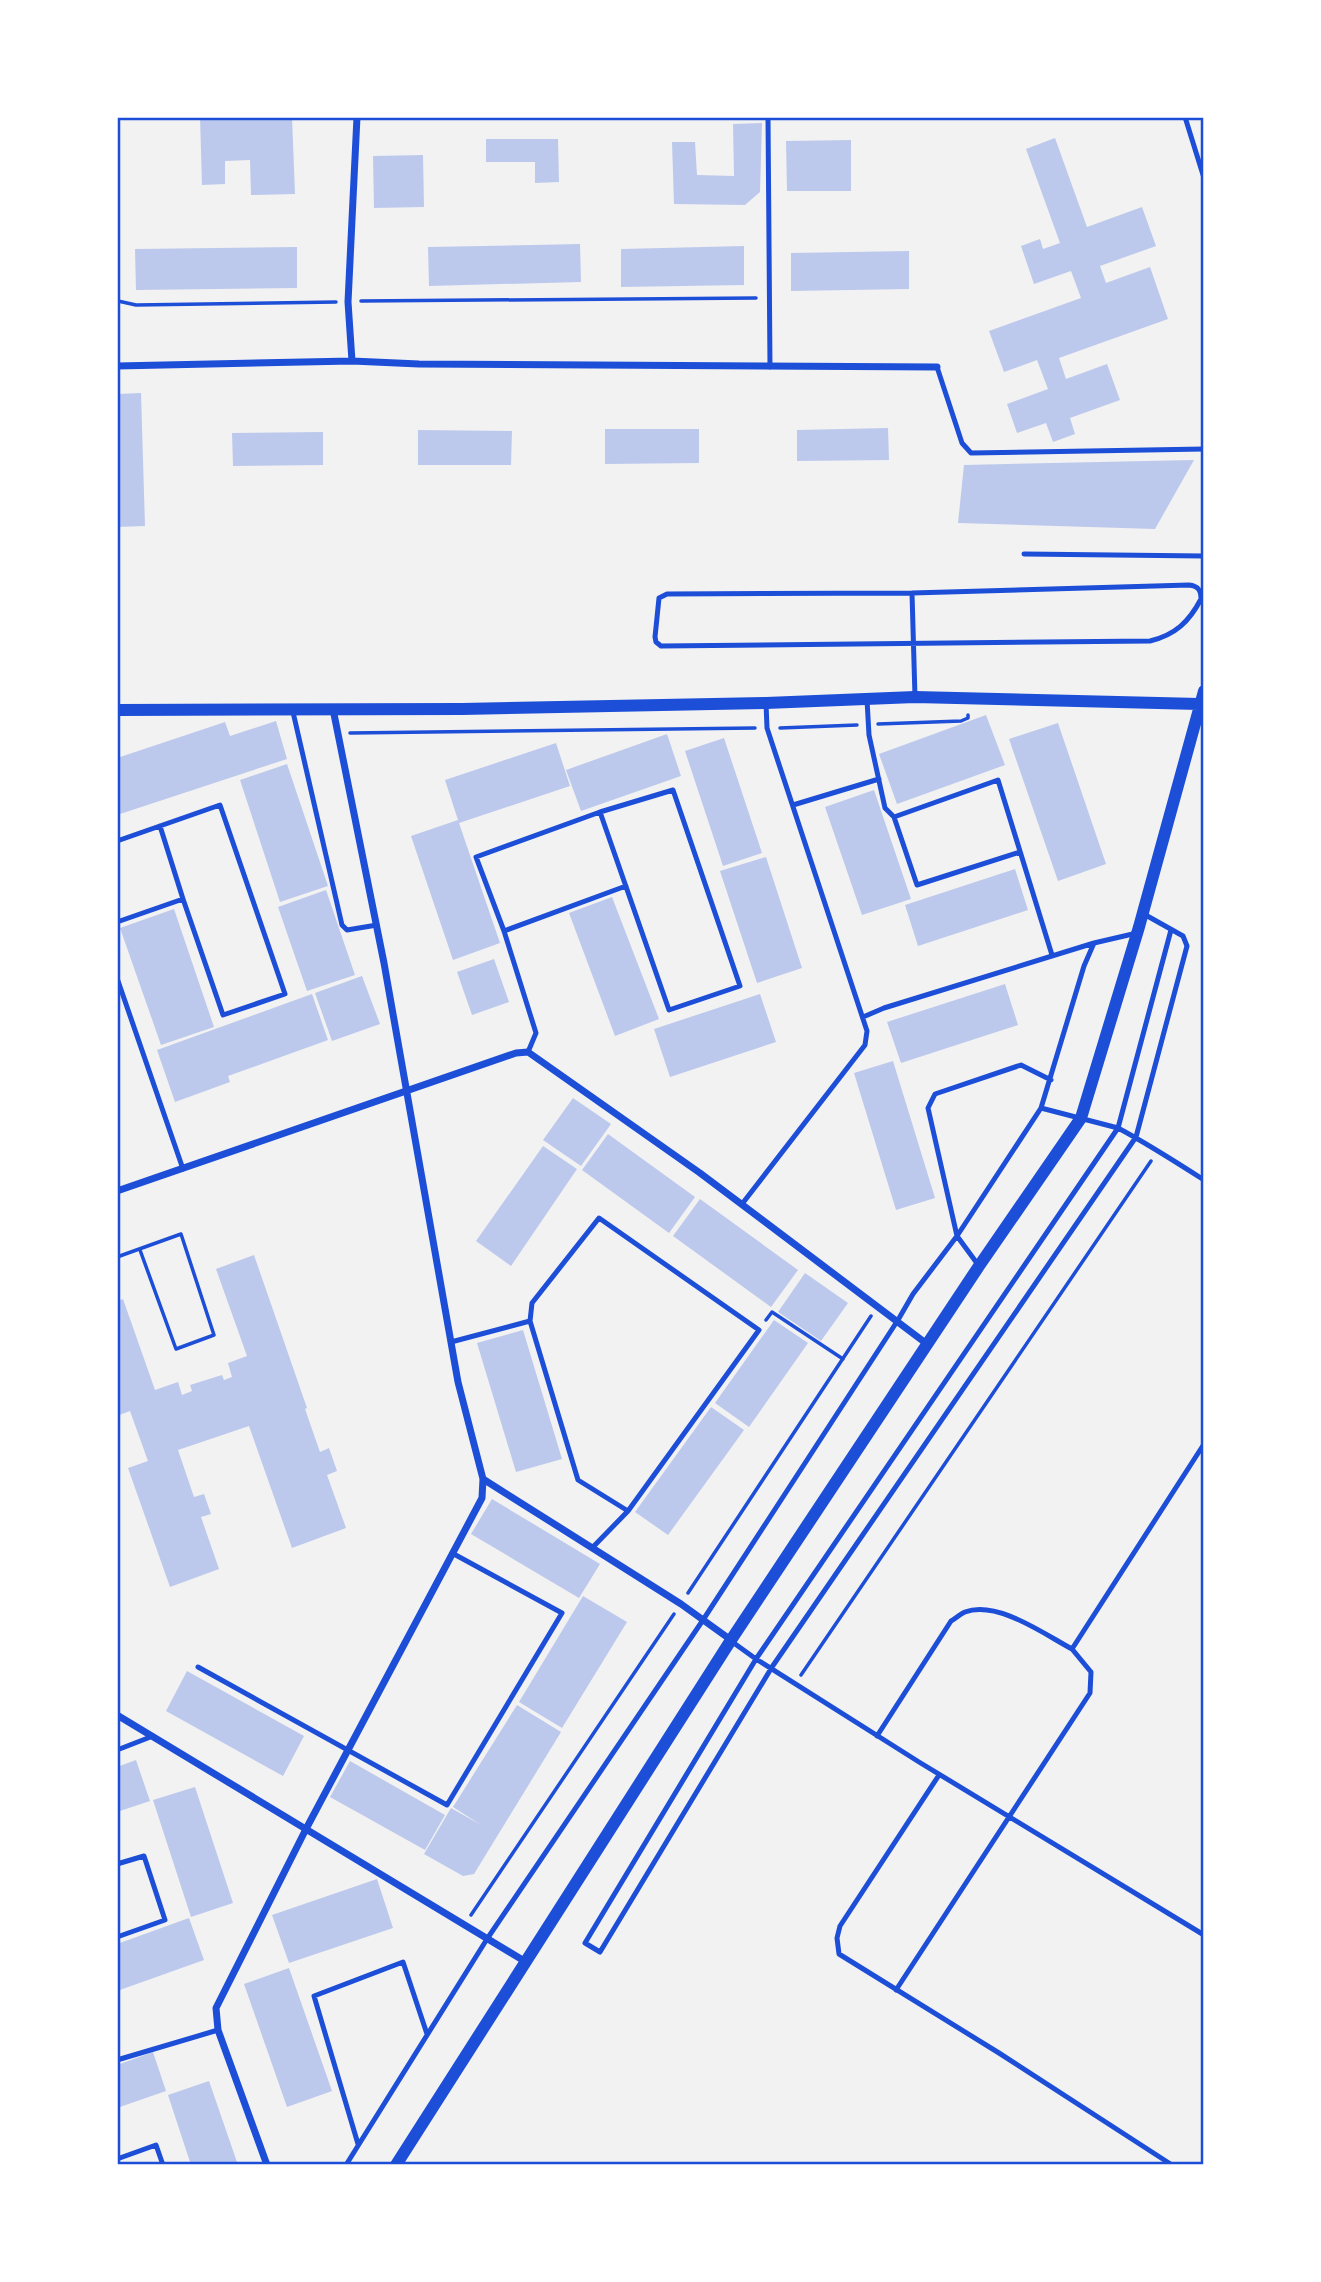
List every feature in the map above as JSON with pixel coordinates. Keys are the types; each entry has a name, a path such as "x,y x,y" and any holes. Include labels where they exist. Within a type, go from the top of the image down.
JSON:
{"street":[{"path":"352,361 348,302 357,117"},
{"path":"117,366 352,361 419,364 937,367"},
{"path":"396,2165 731,1640 979,1266 1081,1118 1137,933 1204,691"},
{"path":"117,710 766,704 915,697 1199,704"},
{"path":"267,2165 218,2030 216,2008 306,1829 482,1498 483,1479 458,1382 377,925 333,709"},
{"path":"117,1191 516,1053 528,1052 742,1204 928,1344"},
{"path":"483,1479 703,1619 731,1640"},
{"path":"117,1715 526,1963"}],"lane":[{"path":"768,117 771,367"},
{"path":"1185,117 1204,178"},
{"path":"937,367 961,443 971,453 1204,449"},
{"path":"1024,554 1204,556"},
{"path":"1195,586 1201,599 1179,629 1166,637 1150,641 661,646 655,637 659,598 667,594 912,593 1195,586"},
{"path":"912,593 915,697"},
{"path":"867,699 885,808 894,817 917,886 1020,852"},
{"path":"742,1204 865,1045 867,1031 767,728 766,704"},
{"path":"293,709 342,925 346,930 377,925"},
{"path":"793,806 879,779"},
{"path":"894,817 998,780 1052,955"},
{"path":"528,1052 536,1033 504,931 476,857 600,812 673,790 740,986 668,1010 600,812"},
{"path":"117,841 220,805 285,994 223,1015 160,826"},
{"path":"504,931 626,886"},
{"path":"117,922 183,900"},
{"path":"1142,913 1183,936 1187,946 1136,1138 772,1667 600,1952 585,1943 756,1659 1118,1128 1171,930"},
{"path":"863,1017 1052,955 1137,933"},
{"path":"346,2165 487,1939 703,1619 913,1294 957,1236 1041,1108 1084,966 1094,943"},
{"path":"117,978 183,1168"},
{"path":"979,1266 957,1236 928,1108 935,1094 1021,1065 1051,1080"},
{"path":"1041,1108 1118,1128 1158,1150 1204,1181"},
{"path":"592,1548 628,1511 758,1330 599,1218 532,1303 530,1321 578,1480 628,1511"},
{"path":"451,1342 530,1321"},
{"path":"1072,1649 1204,1444"},
{"path":"198,1667 447,1805 562,1613 453,1553"},
{"path":"877,1735 951,1621 965,1612 990,1610 1012,1617 1072,1649 1091,1672 1090,1693 896,1990"},
{"path":"731,1640 756,1659 939,1775 1204,1935"},
{"path":"117,1750 153,1736"},
{"path":"939,1775 840,1926 837,1938 839,1954 1172,2165"},
{"path":"117,1864 144,1856 165,1920 117,1937"},
{"path":"358,2145 314,1996 403,1962 427,2035"},
{"path":"117,2060 218,2030"},
{"path":"117,2159 156,2145 163,2165"}],"path":[{"path":"117,133 118,301 136,305 770,298"},
{"path":"338,733 767,728 961,721 968,718 971,699"},
{"path":"796,1683 1158,1150"},
{"path":"117,1257 181,1234 214,1335 176,1349 140,1250"},
{"path":"758,1330 772,1312 843,1359"}],"building":[{"path":"200,117 292,117 295,194 251,195 250,160 225,161 225,184 202,185"},
{"path":"762,123 760,192 745,205 674,204 672,142 695,142 697,175 734,176 733,124"},
{"path":"1055,138 1087,227 1142,207 1156,246 1100,266 1106,283 1150,267 1168,319 1059,358 1066,379 1107,364 1120,400 1070,418 1075,434 1053,442 1046,423 1017,433 1007,404 1048,389 1037,360 1004,372 989,331 1081,298 1071,271 1034,284 1021,246 1040,239 1043,249 1060,243 1026,149"},
{"path":"486,139 558,139 559,182 535,183 535,162 486,162"},
{"path":"851,140 851,191 787,191 786,141"},
{"path":"423,155 424,207 374,208 373,156"},
{"path":"580,244 581,282 429,286 428,247"},
{"path":"744,246 744,285 621,287 621,249"},
{"path":"297,247 297,288 136,290 135,249"},
{"path":"909,251 909,289 791,291 791,253"},
{"path":"141,393 145,526 117,527 117,394"},
{"path":"888,428 889,460 797,461 797,430"},
{"path":"605,429 699,429 699,463 605,464"},
{"path":"418,430 512,431 511,465 418,465"},
{"path":"323,432 323,465 233,466 232,433"},
{"path":"1194,460 1155,529 958,523 964,465"},
{"path":"986,715 1005,765 897,804 879,754"},
{"path":"276,721 287,759 117,815 117,758 225,722 230,736"},
{"path":"1058,723 1106,864 1058,881 1009,739"},
{"path":"667,734 681,776 581,811 566,770"},
{"path":"724,738 762,853 723,866 685,751"},
{"path":"556,743 570,786 459,823 500,943 453,960 411,836 458,820 445,780"},
{"path":"287,764 328,886 280,902 240,780"},
{"path":"874,790 911,899 862,915 825,807"},
{"path":"766,857 802,968 757,983 720,871"},
{"path":"1015,869 1028,910 918,946 905,905"},
{"path":"326,890 355,975 307,991 278,907"},
{"path":"612,897 659,1019 615,1036 569,913"},
{"path":"174,909 214,1027 161,1045 120,928"},
{"path":"494,959 509,1002 472,1015 457,972"},
{"path":"362,976 380,1024 332,1041 315,993"},
{"path":"1005,984 1018,1025 901,1063 887,1022"},
{"path":"312,994 328,1040 228,1076 230,1082 175,1102 157,1050"},
{"path":"760,994 776,1042 670,1077 654,1029"},
{"path":"893,1061 935,1198 896,1210 854,1073"},
{"path":"573,1098 611,1124 581,1166 543,1140"},
{"path":"608,1134 695,1197 669,1233 582,1170"},
{"path":"543,1146 577,1169 511,1266 476,1241"},
{"path":"700,1199 798,1270 771,1307 673,1236"},
{"path":"254,1255 320,1452 329,1448 337,1471 327,1475 346,1528 292,1548 249,1426 178,1450 194,1497 204,1494 211,1514 201,1517 219,1569 170,1587 128,1468 148,1461 130,1411 117,1416 117,1301 123,1299 155,1390 178,1382 182,1395 192,1391 190,1385 222,1375 224,1380 232,1377 228,1363 247,1356 216,1269"},
{"path":"805,1273 848,1303 821,1341 778,1312"},
{"path":"774,1320 808,1343 749,1427 715,1403"},
{"path":"523,1330 562,1459 516,1472 477,1343"},
{"path":"711,1407 744,1430 668,1535 635,1512"},
{"path":"492,1499 600,1564 579,1598 471,1534"},
{"path":"583,1596 627,1622 562,1728 519,1702"},
{"path":"187,1671 304,1736 283,1776 166,1711"},
{"path":"517,1705 561,1732 474,1874 463,1876 424,1854 451,1808 481,1825 453,1807"},
{"path":"136,1760 150,1801 117,1812 117,1767"},
{"path":"350,1761 445,1815 425,1850 330,1797"},
{"path":"195,1787 233,1903 191,1917 153,1800"},
{"path":"377,1879 393,1928 289,1963 272,1915"},
{"path":"189,1918 204,1960 117,1991 117,1944"},
{"path":"289,1968 332,2091 287,2107 244,1984"},
{"path":"153,2052 166,2091 117,2108 117,2065"},
{"path":"209,2081 238,2165 191,2165 168,2095"}]}
